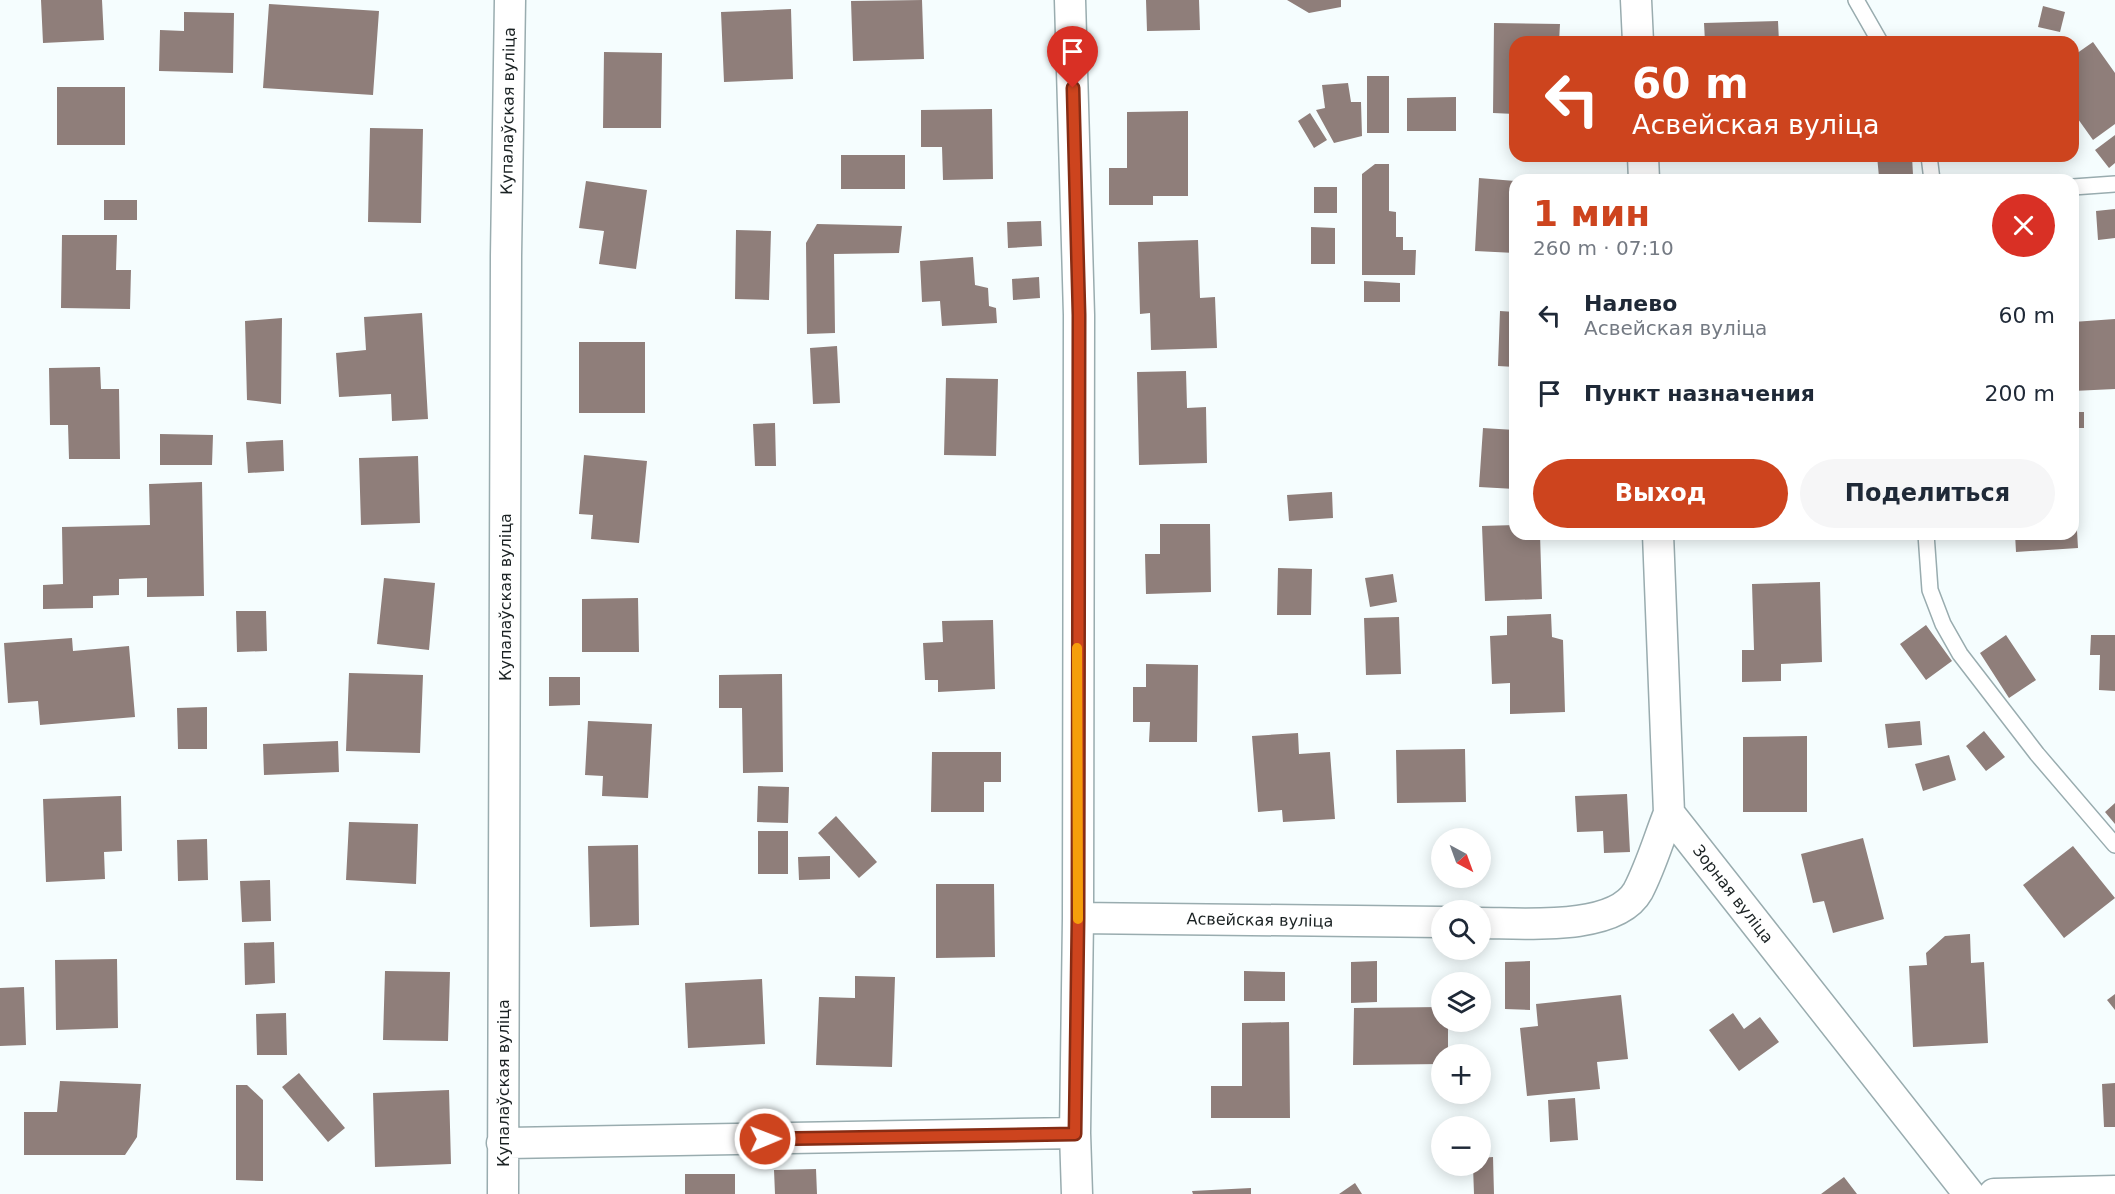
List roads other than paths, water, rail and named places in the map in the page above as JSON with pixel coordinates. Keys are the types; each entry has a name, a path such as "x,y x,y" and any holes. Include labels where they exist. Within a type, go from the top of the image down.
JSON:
{"street":[{"name":"Купалаўская вуліца","path":"503,1194 506,256 510,0"},
{"path":"1070,0 1079,315 1078,918 1075,1134 1077,1194"},
{"path":"1636,0 1638,36"},
{"path":"1491,923 1594,920 1624,906 1637,892 1669,813 1658,540"},
{"name":"Зорная вуліца","path":"1669,813 1970,1194"},
{"name":"Асвейская вуліца","path":"1078,918 1431,922"},
{"path":"502,1143 1075,1134"},
{"path":"1994,1194 2115,1191"}],"lane":[{"path":"1856,0 1877,36"},
{"path":"2079,187 2115,184"},
{"path":"1926,540 1930,590 1943,624 1960,654 2037,754 2115,846"}]}
